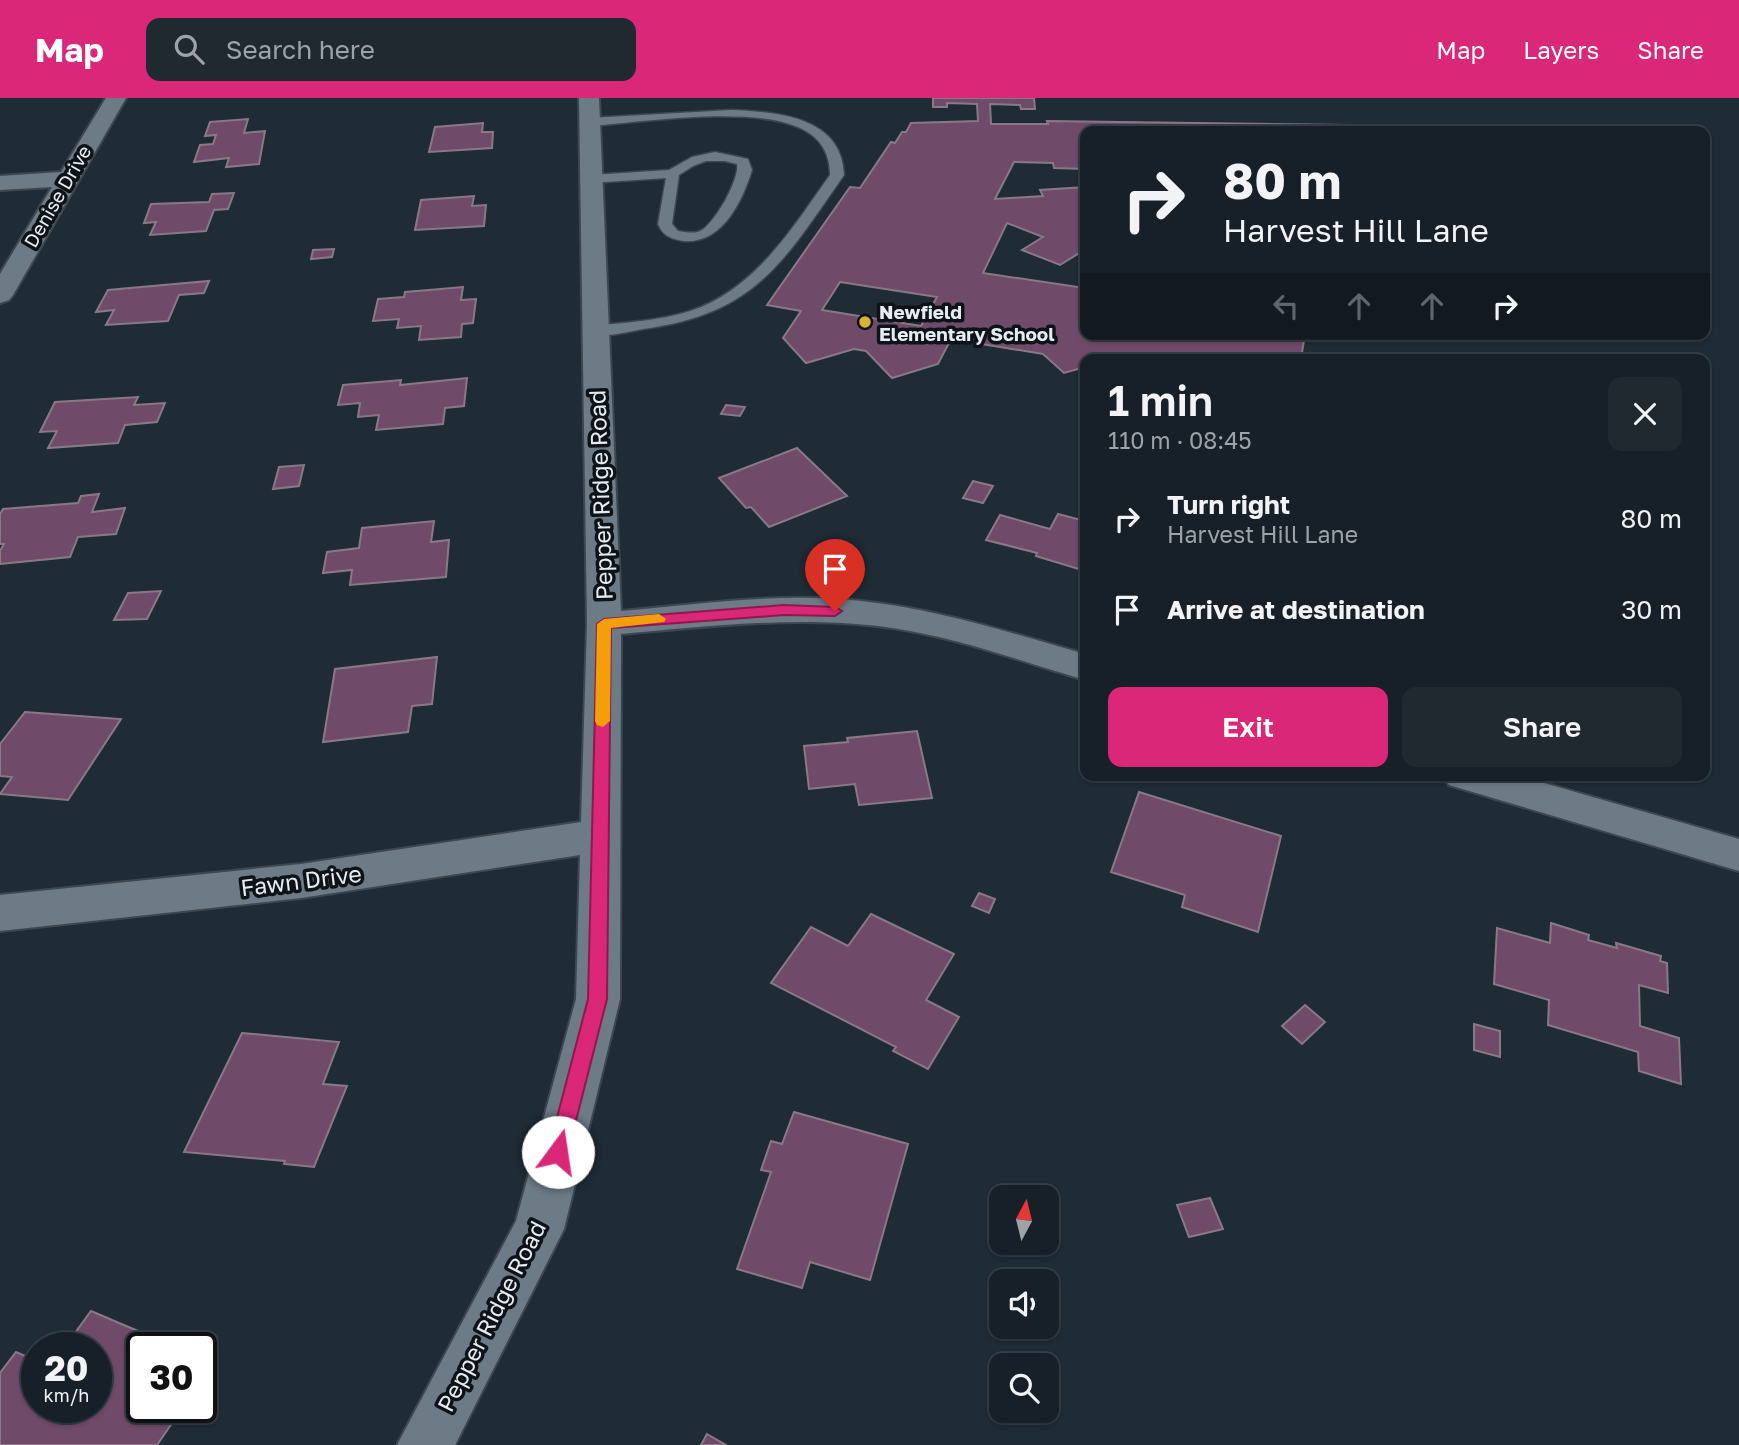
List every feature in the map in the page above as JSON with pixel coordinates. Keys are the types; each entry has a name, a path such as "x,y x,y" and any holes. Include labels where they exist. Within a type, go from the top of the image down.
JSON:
{"street":[{"name":"Denise Drive","path":"0,295 116,98"},
{"name":"Pepper Ridge Road","path":"425,1445 539,1228 598,999 604,624 589,110"},
{"path":"0,183 66,179"},
{"path":"604,624 784,610 860,612 936,625 1080,666"},
{"path":"1484,781 1739,855"},
{"name":"Fawn Drive","path":"0,913 280,883 491,855 601,835"}],"lane":[{"path":"589,110 740,115 780,119 804,125 832,148 838,159 837,175 771,265 739,294 703,312 595,331"},
{"path":"591,179 673,174 682,164 691,160 714,157 737,159 743,162 745,170 717,223 706,234 693,237 672,234 665,224 673,174"}],"building":[{"path":"933,98 1034,98 1035,109 1021,109 1020,105 990,104 991,124 1048,124 1047,121 1351,125 1080,126 1080,169 1054,168 1053,163 1014,162 995,199 1043,196 1040,190 1080,187 1080,253 1060,265 1022,250 1043,237 1007,223 983,273 1080,287 1080,340 1304,340 1302,354 1080,354 1080,368 1064,373 1043,354 951,339 938,364 892,378 866,351 854,349 806,363 783,338 801,311 767,305 850,187 860,188 891,142 895,143 911,123 978,121 977,104 947,103 947,107 933,107","holes":["840,282 937,297 921,326 822,310"]},
{"path":"248,119 244,133 265,131 259,164 226,167 229,158 194,162 200,145 213,144 216,135 205,136 210,122"},
{"path":"483,123 482,132 493,132 492,148 429,152 435,127"},
{"path":"234,193 228,209 214,210 206,231 150,235 156,222 144,223 151,204 209,202 212,194"},
{"path":"474,196 472,206 486,205 484,226 415,230 421,200"},
{"path":"334,249 332,257 311,259 313,250"},
{"path":"209,281 204,293 179,295 168,321 106,325 114,310 96,312 108,290"},
{"path":"463,287 461,300 476,299 473,323 462,324 461,337 419,340 421,326 397,328 399,319 373,321 378,299 404,297 405,292"},
{"path":"467,378 464,406 445,408 443,424 376,430 379,415 358,417 360,403 338,405 343,385 401,380 400,385"},
{"path":"138,397 134,405 165,403 157,422 125,425 118,443 48,448 57,431 40,432 55,402"},
{"path":"726,405 745,407 740,416 721,414"},
{"path":"797,448 847,496 769,527 751,507 746,508 719,478"},
{"path":"304,465 299,486 273,489 279,467"},
{"path":"973,481 993,486 983,503 963,498"},
{"path":"99,494 92,512 125,508 116,534 78,537 70,557 0,564 0,551 4,544 0,544 0,514 3,509 78,503 81,496"},
{"path":"1058,514 1080,520 1080,569 1036,556 1037,553 986,540 1000,515 1050,529"},
{"path":"434,521 431,542 449,540 446,577 350,585 352,570 323,573 327,552 359,548 362,528"},
{"path":"161,591 147,619 114,620 128,593"},
{"path":"437,657 432,704 412,706 408,732 323,742 335,669"},
{"path":"25,712 121,719 68,800 0,794 12,777 0,776 0,744"},
{"path":"917,731 932,798 859,805 855,784 809,789 804,746 848,742 847,738"},
{"path":"1139,792 1281,836 1258,932 1182,907 1185,895 1111,872"},
{"path":"979,893 995,899 989,913 972,906"},
{"path":"871,914 954,954 926,1000 959,1017 928,1069 893,1051 896,1047 771,983 811,927 848,946"},
{"path":"1551,923 1589,935 1588,940 1617,948 1616,943 1661,956 1660,961 1667,963 1668,993 1639,985 1640,1026 1679,1038 1681,1084 1639,1071 1638,1052 1548,1025 1549,1000 1494,984 1497,928 1550,943"},
{"path":"1305,1005 1325,1022 1302,1044 1282,1026"},
{"path":"1474,1024 1500,1031 1500,1057 1474,1050"},
{"path":"242,1033 339,1042 323,1084 347,1086 314,1167 284,1164 285,1161 184,1152"},
{"path":"794,1112 908,1144 870,1280 810,1262 802,1288 737,1269 771,1172 761,1170 771,1141 782,1144"},
{"path":"1210,1198 1223,1229 1189,1237 1177,1205"},
{"path":"91,1311 140,1332 126,1332 126,1423 172,1423 157,1445 0,1445 0,1373 16,1352 21,1354 21,1423 112,1423 112,1332 76,1332"},
{"path":"707,1434 726,1445 701,1445"}],"slow traffic":[{"path":"603,721 604,624 659,619"}],"place":[{"name":"Newfield Elementary School","path":"865,322"}],"route":[{"path":"558,1152 598,999 604,624 784,610 835,611"}]}
